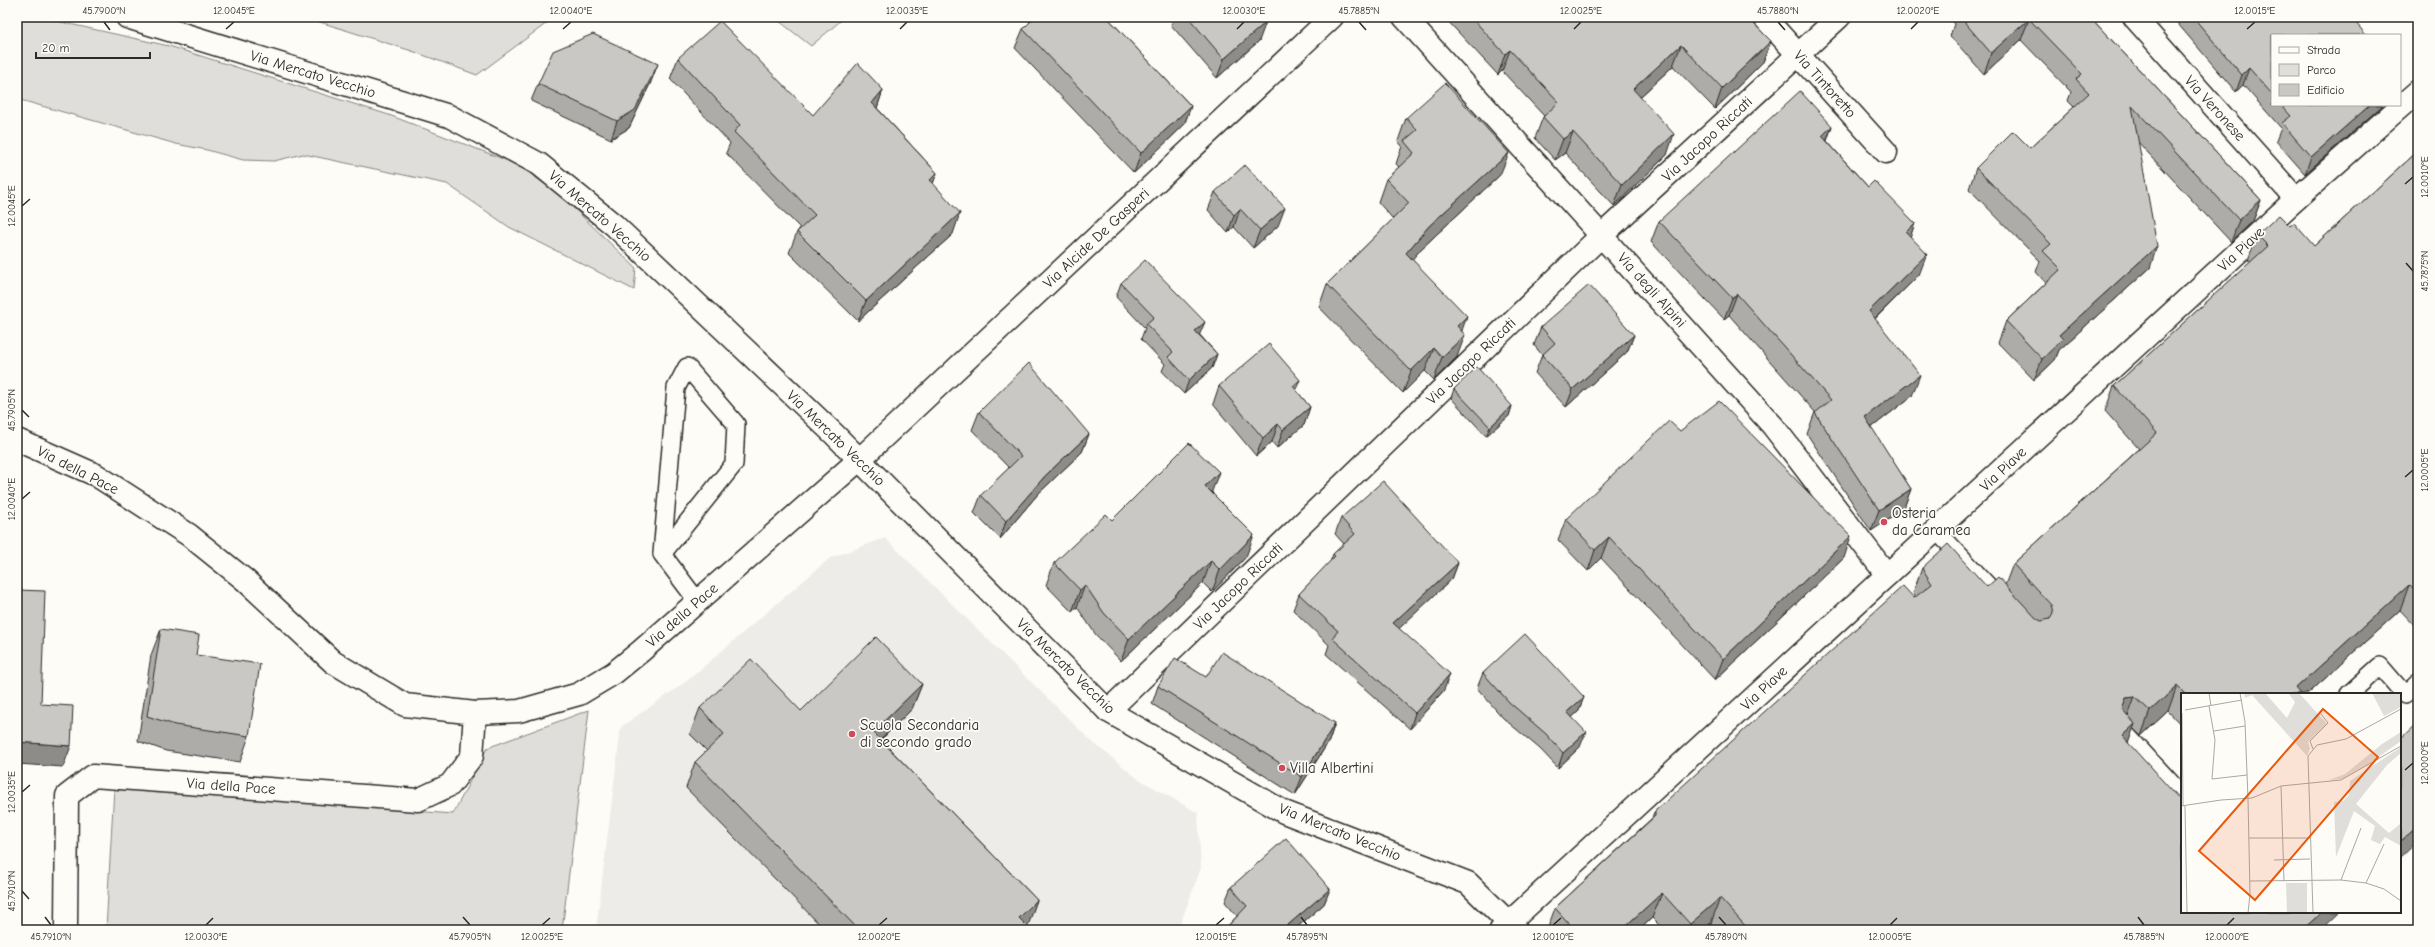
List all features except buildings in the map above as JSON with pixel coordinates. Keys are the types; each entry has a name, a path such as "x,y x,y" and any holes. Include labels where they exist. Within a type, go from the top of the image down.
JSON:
{"street":[{"name":"Via Mercato Vecchio","path":"127,17 449,116 539,164 614,224 860,459 1108,711 1284,812 1468,883 1509,927"},
{"name":"Via Alcide De Gasperi","path":"860,459 1332,17"},
{"name":"Via degli Alpini","path":"1404,17 1773,426 1887,575"},
{"name":"Via Tintoretto","path":"1764,17 1886,152"},
{"name":"Via Jacopo Riccati","path":"1108,711 1602,235 1839,17"},
{"name":"Via Veronese","path":"2134,17 2296,199"},
{"name":"Via Piave","path":"1509,927 1887,575 2296,199 2418,91"},
{"name":"Via della Pace","path":"17,440 96,476 190,535 245,580 333,662 404,705 475,713 519,711 579,694 614,673 698,602 860,459"},
{"name":"Via della Pace","path":"66,928 68,796 93,776 418,800 450,785 472,756 475,713"}],"lane":[{"path":"662,554 734,464 736,424 687,367 676,388 662,554 698,602"},
{"path":"1936,530 2014,613"},
{"path":"2350,693 2380,666 2406,695 2418,683"},
{"path":"2123,731 2181,794"}],"shaded area":[{"name":"Scuola Secondaria di secondo grado","path":"885,538 1091,741 1137,778 1198,813 1201,868 1178,930 596,930 621,727 687,681 830,558"}],"green space":[{"path":"17,17 38,17 169,46 389,115 516,164 558,193 636,268 634,290 509,227 447,184 303,154 274,161 243,160 207,150 176,144 17,99"},
{"path":"304,17 555,17 477,75 412,51"},
{"path":"774,17 845,17 811,46"},
{"path":"589,710 562,930 106,930 114,788 453,814 487,748"}],"place":[{"name":"Osteria da Caramea","path":"1884,522"},
{"name":"Scuola Secondaria di secondo grado","path":"852,734"},
{"name":"Villa Albertini","path":"1282,768"}]}
